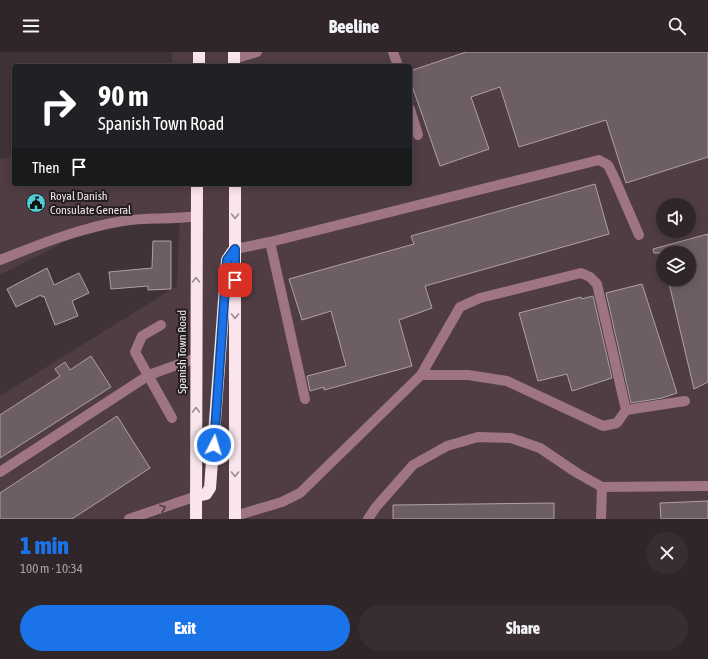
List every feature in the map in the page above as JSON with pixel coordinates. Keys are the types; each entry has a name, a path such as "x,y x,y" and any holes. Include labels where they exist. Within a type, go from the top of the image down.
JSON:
{"highway":[{"path":"199,52 199,64"},
{"name":"Spanish Town Road","path":"196,186 196,519"},
{"path":"235,186 235,517"},
{"path":"196,496 206,494 210,488 227,260 235,249"}],"lane":[{"path":"234,59 257,52"},
{"path":"394,52 397,64"},
{"path":"412,116 418,135"},
{"path":"235,249 270,242 599,160 611,170 639,235"},
{"path":"0,260 55,238 123,221 177,219 196,216"},
{"path":"270,242 305,399"},
{"path":"235,517 282,502 300,493 421,375 460,307 480,298 581,273 590,277 597,284 626,410"},
{"path":"161,325 142,336 136,352 172,418"},
{"path":"0,472 149,375 196,358"},
{"path":"421,375 468,375 506,381 604,426 616,423 626,410 685,401"},
{"path":"368,519 376,506 413,465 447,446 478,437 511,438 540,448 577,474 602,487 708,486"},
{"path":"601,519 602,487"},
{"path":"129,519 196,496"}],"shaded area":[{"path":"172,52 708,52 708,519 0,519 0,396 177,286 180,214 84,232 0,275 0,159 12,156 12,186 412,186 412,64 172,64"}],"building":[{"path":"466,52 708,52 708,157 626,183 606,120 519,147 500,87 471,97 489,149 440,166 412,86 412,70"},
{"path":"595,184 609,234 425,286 432,308 399,320 412,366 324,390 324,387 310,391 307,376 346,366 331,311 302,320 289,279 414,244 411,236"},
{"path":"708,234 708,382 694,389 670,286 696,286 696,246 664,246"},
{"path":"153,241 171,241 171,289 148,290 148,286 111,289 109,272 152,268"},
{"path":"656,248 656,253 654,253 653,249"},
{"path":"47,268 54,285 79,273 89,293 72,301 78,316 55,325 44,296 42,297 41,295 16,307 7,289"},
{"path":"642,284 677,393 662,398 631,403 606,293"},
{"path":"593,296 612,378 572,391 567,374 538,381 519,313 581,297 581,299"},
{"path":"91,356 111,387 0,458 0,415 60,376 55,369 65,362 70,370"},
{"path":"117,416 150,468 72,519 0,519 0,493"},
{"path":"708,501 708,519 661,519 660,503"},
{"path":"554,503 554,519 393,519 393,505"}],"place":[{"name":"Royal Danish Consulate General","path":"36,203"}],"route":[{"path":"214,445 227,260 235,249 235,280"}]}
